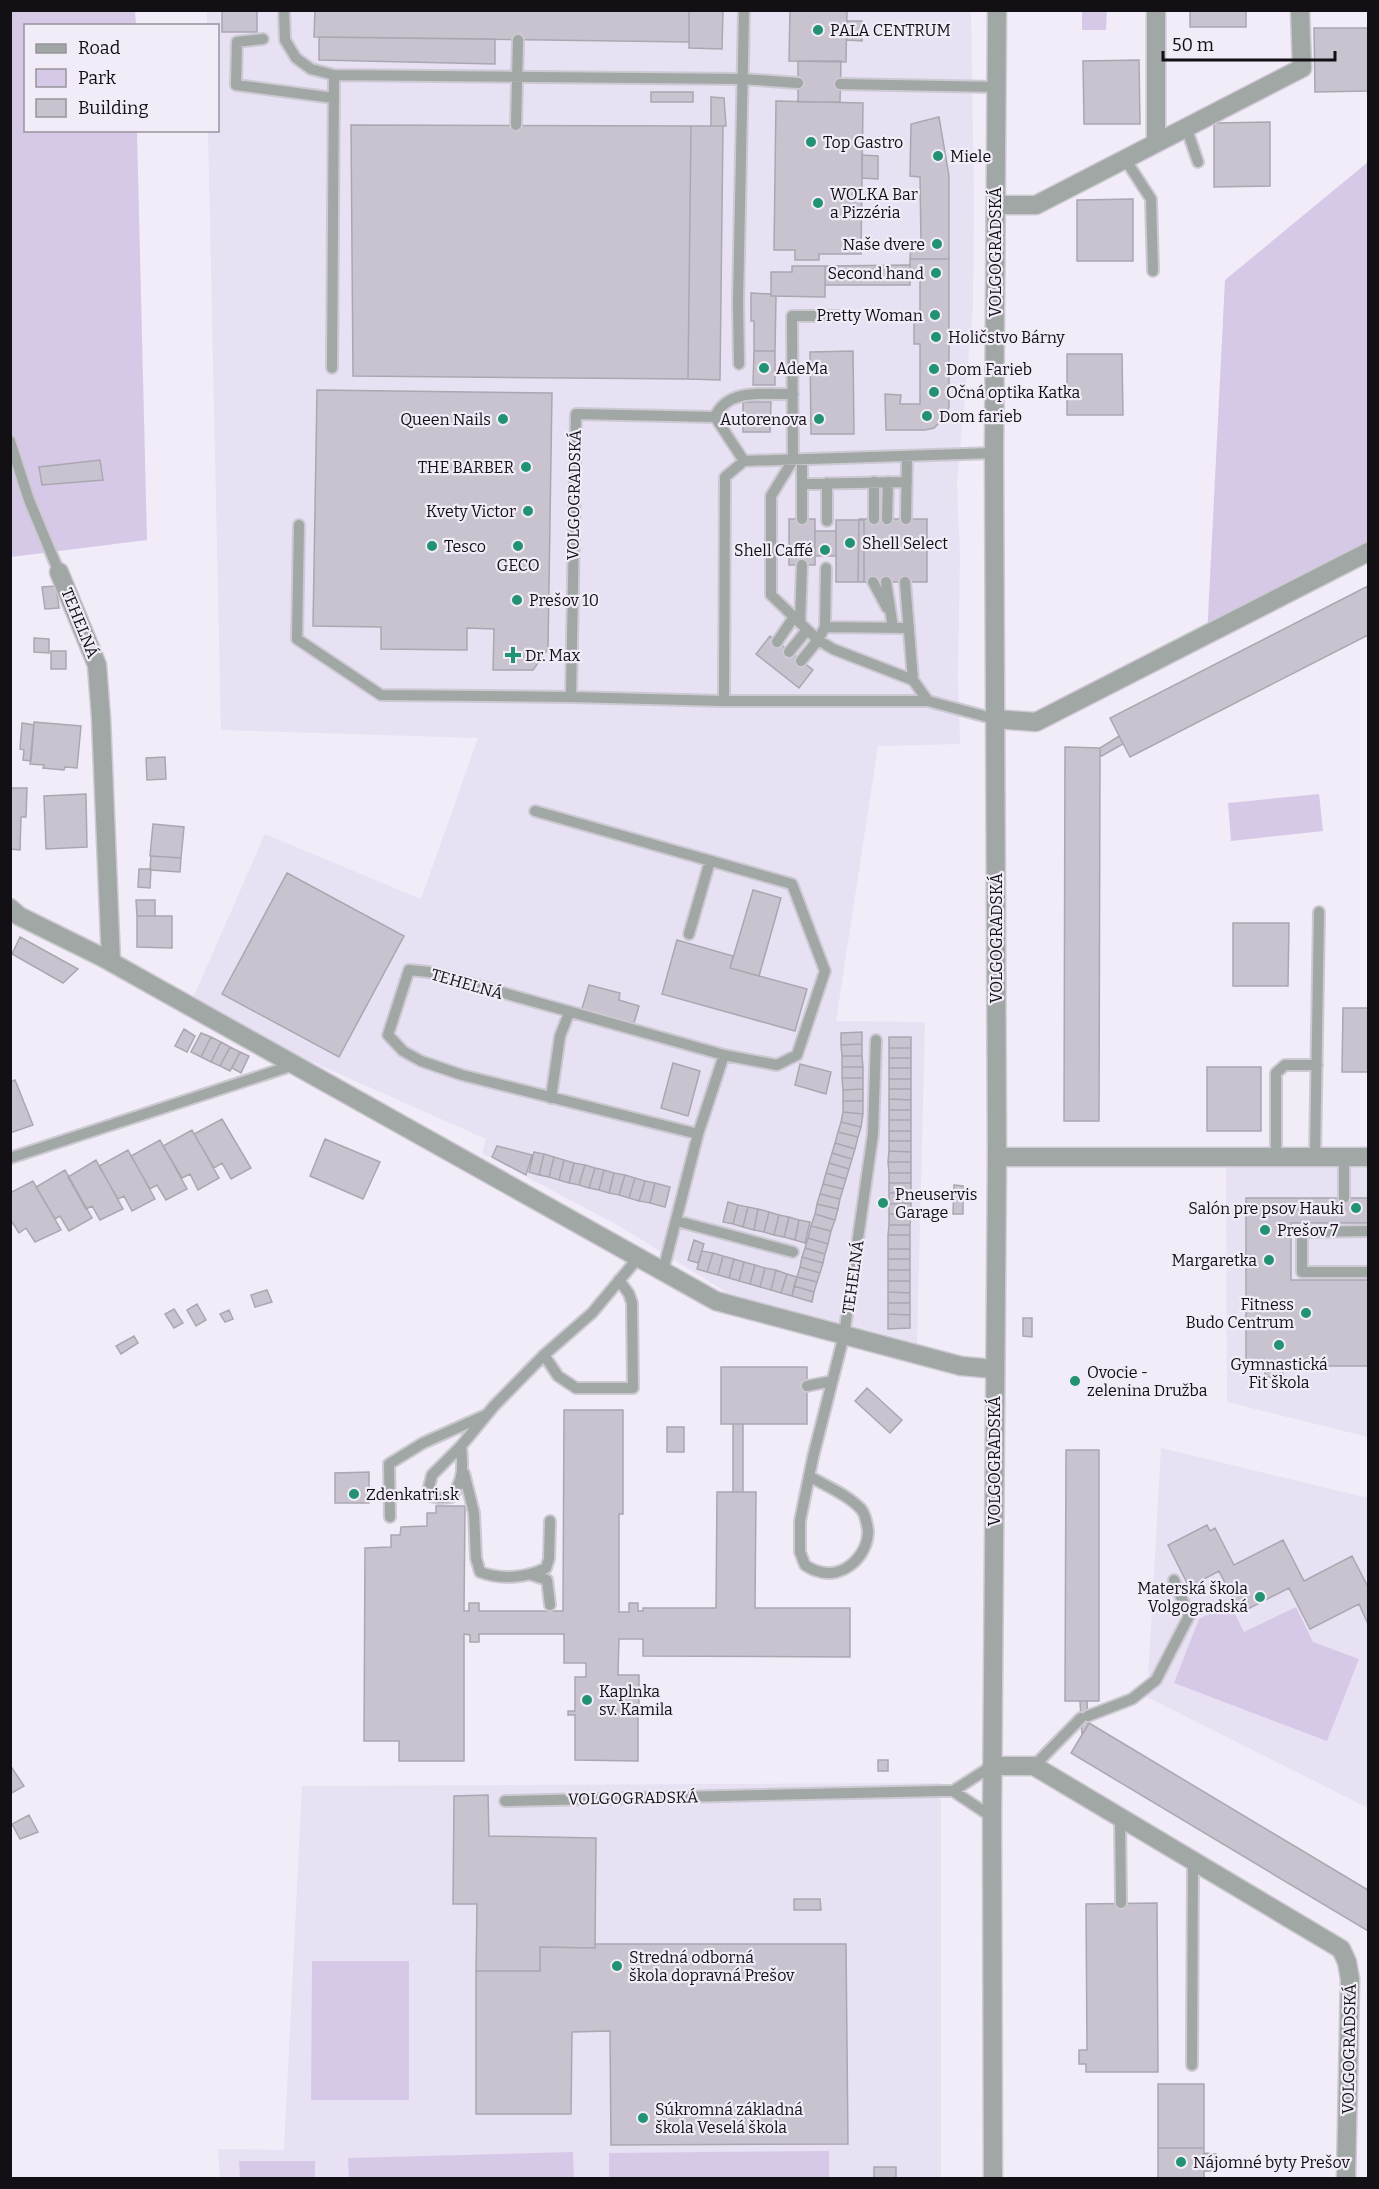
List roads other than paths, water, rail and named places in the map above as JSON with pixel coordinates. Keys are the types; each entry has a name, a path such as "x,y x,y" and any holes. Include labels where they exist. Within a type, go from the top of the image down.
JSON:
{"street":[{"name":"VOLGOGRADSKÁ","path":"993,2178 992,1766 997,1157 994,453 997,10"},
{"path":"1156,10 1156,143"},
{"path":"996,205 1035,205 1302,68 1300,10"},
{"path":"995,718 1036,722 1368,552"},
{"name":"TEHELNÁ","path":"59,572 97,665 111,962"},
{"name":"TEHELNÁ","path":"10,908 20,916 111,962 716,1300 961,1366 994,1369"},
{"path":"997,1157 1368,1157"},
{"path":"992,1766 1034,1766"},
{"name":"VOLGOGRADSKÁ","path":"1034,1766 1337,1945 1347,1962 1350,1979 1346,2178"}],"lane":[{"path":"284,10 285,40 296,58 311,69 334,75 743,79 798,83"},
{"path":"739,364 738,302 744,10"},
{"path":"263,39 237,42 236,85 334,98"},
{"path":"516,125 518,40"},
{"path":"332,368 334,75"},
{"path":"840,84 996,87"},
{"path":"1186,127 1198,162"},
{"path":"1125,159 1151,200 1153,271"},
{"path":"802,519 802,484 797,460 793,394 792,316 837,316"},
{"path":"744,461 715,417 719,406 729,399 743,395 793,394"},
{"name":"VOLGOGRADSKÁ","path":"571,697 576,414 715,417"},
{"path":"10,441 29,500 59,572"},
{"path":"724,700 725,477 744,461 994,453"},
{"path":"906,519 907,456"},
{"path":"797,460 771,496 771,595 818,640 833,649 913,680 928,700"},
{"path":"887,519 888,482"},
{"path":"802,484 907,482"},
{"path":"826,521 827,483"},
{"path":"874,483 874,519"},
{"path":"299,525 297,639 381,695 724,700 928,700 995,718"},
{"path":"789,652 800,623 801,565"},
{"path":"801,661 825,627 826,568"},
{"path":"873,582 892,622"},
{"path":"886,582 892,622"},
{"path":"905,582 913,680"},
{"path":"825,627 892,622 909,628"},
{"path":"777,642 800,623"},
{"path":"535,811 710,861 689,934"},
{"name":"TEHELNÁ","path":"698,1134 462,1076 403,1051 388,1035 410,970 429,972 724,1055 777,1065 797,1055 825,971 792,884 710,861"},
{"path":"1315,1157 1319,912"},
{"path":"551,1098 560,1036 569,1013"},
{"name":"TEHELNÁ","path":"844,1335 873,1134 876,1040"},
{"path":"663,1271 698,1134 724,1055"},
{"path":"10,1158 294,1065"},
{"path":"1276,1157 1276,1073 1285,1065 1317,1065"},
{"path":"1344,1157 1344,1198"},
{"path":"677,1221 793,1252"},
{"path":"1368,1232 1344,1227 1302,1232 1302,1272 1368,1272"},
{"path":"464,1473 458,1488 451,1497 431,1496 428,1491 432,1475 544,1355 592,1313 638,1258"},
{"path":"544,1355 558,1376 576,1388 633,1388 632,1303 629,1294 619,1281"},
{"path":"809,1476 850,1500 863,1511 868,1542 861,1557 848,1568 830,1573 818,1572 805,1564 800,1552 800,1521 809,1476 844,1335"},
{"path":"807,1386 832,1381"},
{"path":"390,1517 389,1464 423,1443 489,1413"},
{"path":"461,1446 464,1473 474,1513 476,1558 480,1572 487,1575 515,1577 547,1574"},
{"path":"550,1521 547,1574 550,1605"},
{"path":"1034,1766 1084,1717 1132,1699 1156,1680 1188,1616 1174,1581"},
{"path":"992,1766 953,1791 992,1817"},
{"name":"VOLGOGRADSKÁ","path":"505,1801 953,1791"},
{"path":"1120,1817 1121,1903"},
{"path":"1192,2066 1193,1860"}],"place":[{"name":"PALA CENTRUM","path":"818,30"},
{"name":"Top Gastro","path":"811,142"},
{"name":"Miele","path":"938,156"},
{"name":"WOLKA Bar a Pizzéria","path":"818,203"},
{"name":"Naše dvere","path":"937,244"},
{"name":"Second hand","path":"936,273"},
{"name":"Pretty Woman","path":"935,315"},
{"name":"Holičstvo Bárny","path":"936,337"},
{"name":"AdeMa","path":"764,368"},
{"name":"Dom Farieb","path":"934,369"},
{"name":"Očná optika Katka","path":"934,392"},
{"name":"Dom farieb","path":"927,416"},
{"name":"Queen Nails","path":"503,419"},
{"name":"Autorenova","path":"819,419"},
{"name":"THE BARBER","path":"526,467"},
{"name":"Kvety Victor","path":"528,511"},
{"name":"Shell Select","path":"850,543"},
{"name":"Tesco","path":"432,546"},
{"name":"GECO","path":"518,546"},
{"name":"Shell Caffé","path":"825,550"},
{"name":"Prešov 10","path":"517,600"},
{"name":"Dr. Max","path":"513,655"},
{"name":"Pneuservis Garage","path":"883,1203"},
{"name":"Salón pre psov Hauki","path":"1356,1208"},
{"name":"Prešov 7","path":"1265,1230"},
{"name":"Margaretka","path":"1269,1260"},
{"name":"Fitness Budo Centrum","path":"1306,1313"},
{"name":"Gymnastická Fit škola","path":"1279,1345"},
{"name":"Ovocie - zelenina Družba","path":"1075,1381"},
{"name":"Zdenkatri.sk","path":"354,1494"},
{"name":"Materská škola Volgogradská","path":"1260,1597"},
{"name":"Kaplnka sv. Kamila","path":"587,1700"},
{"name":"Stredná odborná škola dopravná Prešov","path":"617,1966"},
{"name":"Súkromná základná škola Veselá škola","path":"643,2118"},
{"name":"Nájomné byty Prešov","path":"1181,2162"}]}
